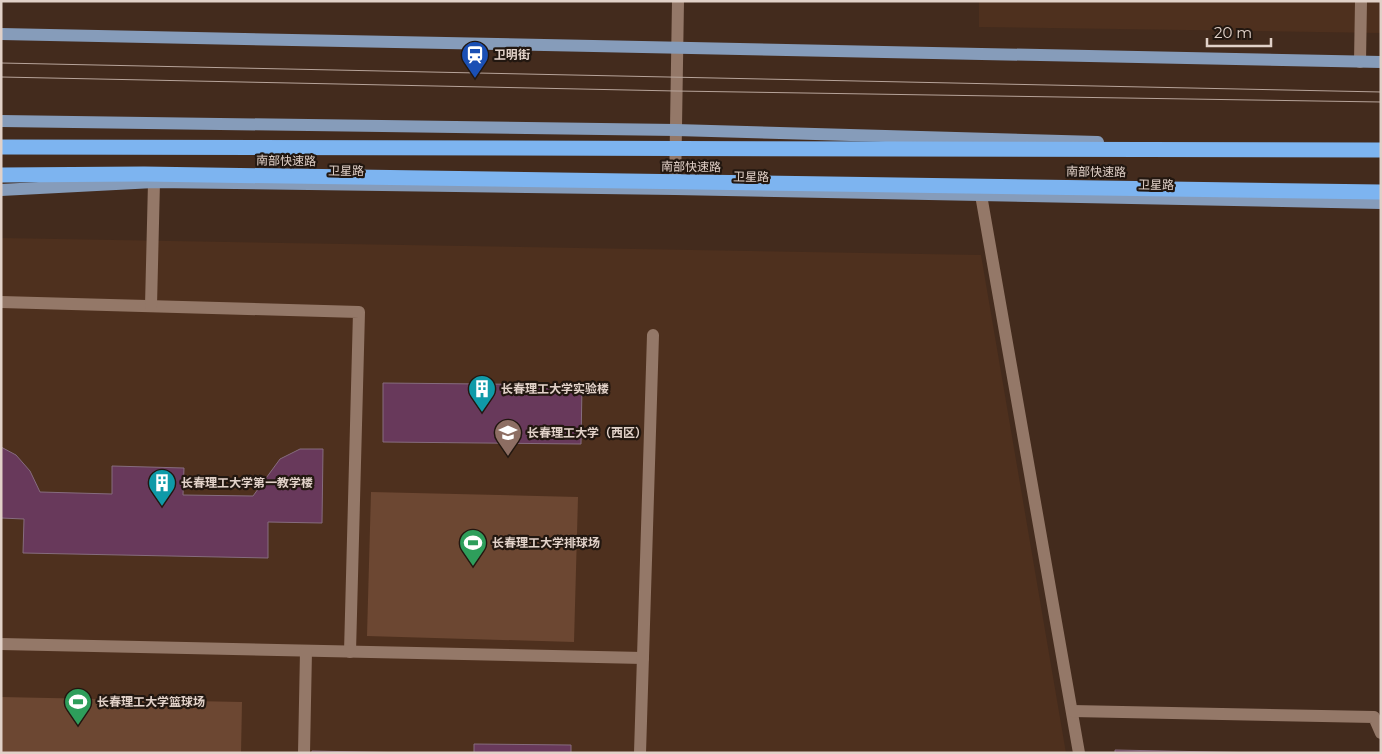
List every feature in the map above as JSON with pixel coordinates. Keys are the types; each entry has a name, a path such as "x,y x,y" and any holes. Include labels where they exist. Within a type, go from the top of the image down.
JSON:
{"highway":[{"name":"南部快速路","path":"1,147 1381,150"},
{"name":"南部快速路","path":"1,175 144,174 1381,192"}],"main road":[{"path":"1,34 1381,62"},
{"path":"1,121 676,130 1381,150"},
{"name":"卫星路","path":"1,190 154,182 675,189 1381,203"}],"street":[{"path":"675,189 678,1"},
{"path":"1360,62 1361,1"},
{"path":"151,306 154,182"},
{"path":"982,195 1079,753"},
{"path":"1,302 359,312 350,652"},
{"path":"640,753 653,335"},
{"path":"1,644 643,658"},
{"path":"304,753 306,651"},
{"path":"1072,711 1374,717 1381,733"}],"shaded area":[{"path":"979,1 1381,1 1381,33 979,27"},
{"name":"长春理工大学（西区）","path":"1,238 981,255 1066,753 1,753"},
{"name":"长春理工大学排球场","path":"371,492 578,497 574,642 367,636"},
{"name":"长春理工大学篮球场","path":"1,697 242,702 241,753 1,753"}],"building":[{"name":"长春理工大学实验楼","path":"383,383 582,385 581,444 383,442"},
{"name":"长春理工大学第一教学楼","path":"1,447 16,455 30,471 40,492 112,494 112,466 184,468 183,495 253,496 280,459 300,449 323,449 322,523 268,522 268,558 23,553 24,519 1,518"},
{"path":"474,744 571,745 571,753 474,753"},
{"path":"1115,750 1264,753 1115,753"},
{"path":"312,751 414,753 312,753"}],"tram line":[{"path":"1,63 1381,92"},
{"path":"1,77 676,91 1381,102"}],"place":[{"name":"卫明街","path":"475,79"},
{"name":"长春理工大学实验楼","path":"482,413"},
{"name":"长春理工大学（西区）","path":"508,457"},
{"name":"长春理工大学第一教学楼","path":"162,507"},
{"name":"长春理工大学排球场","path":"473,567"},
{"name":"长春理工大学篮球场","path":"78,726"}]}
